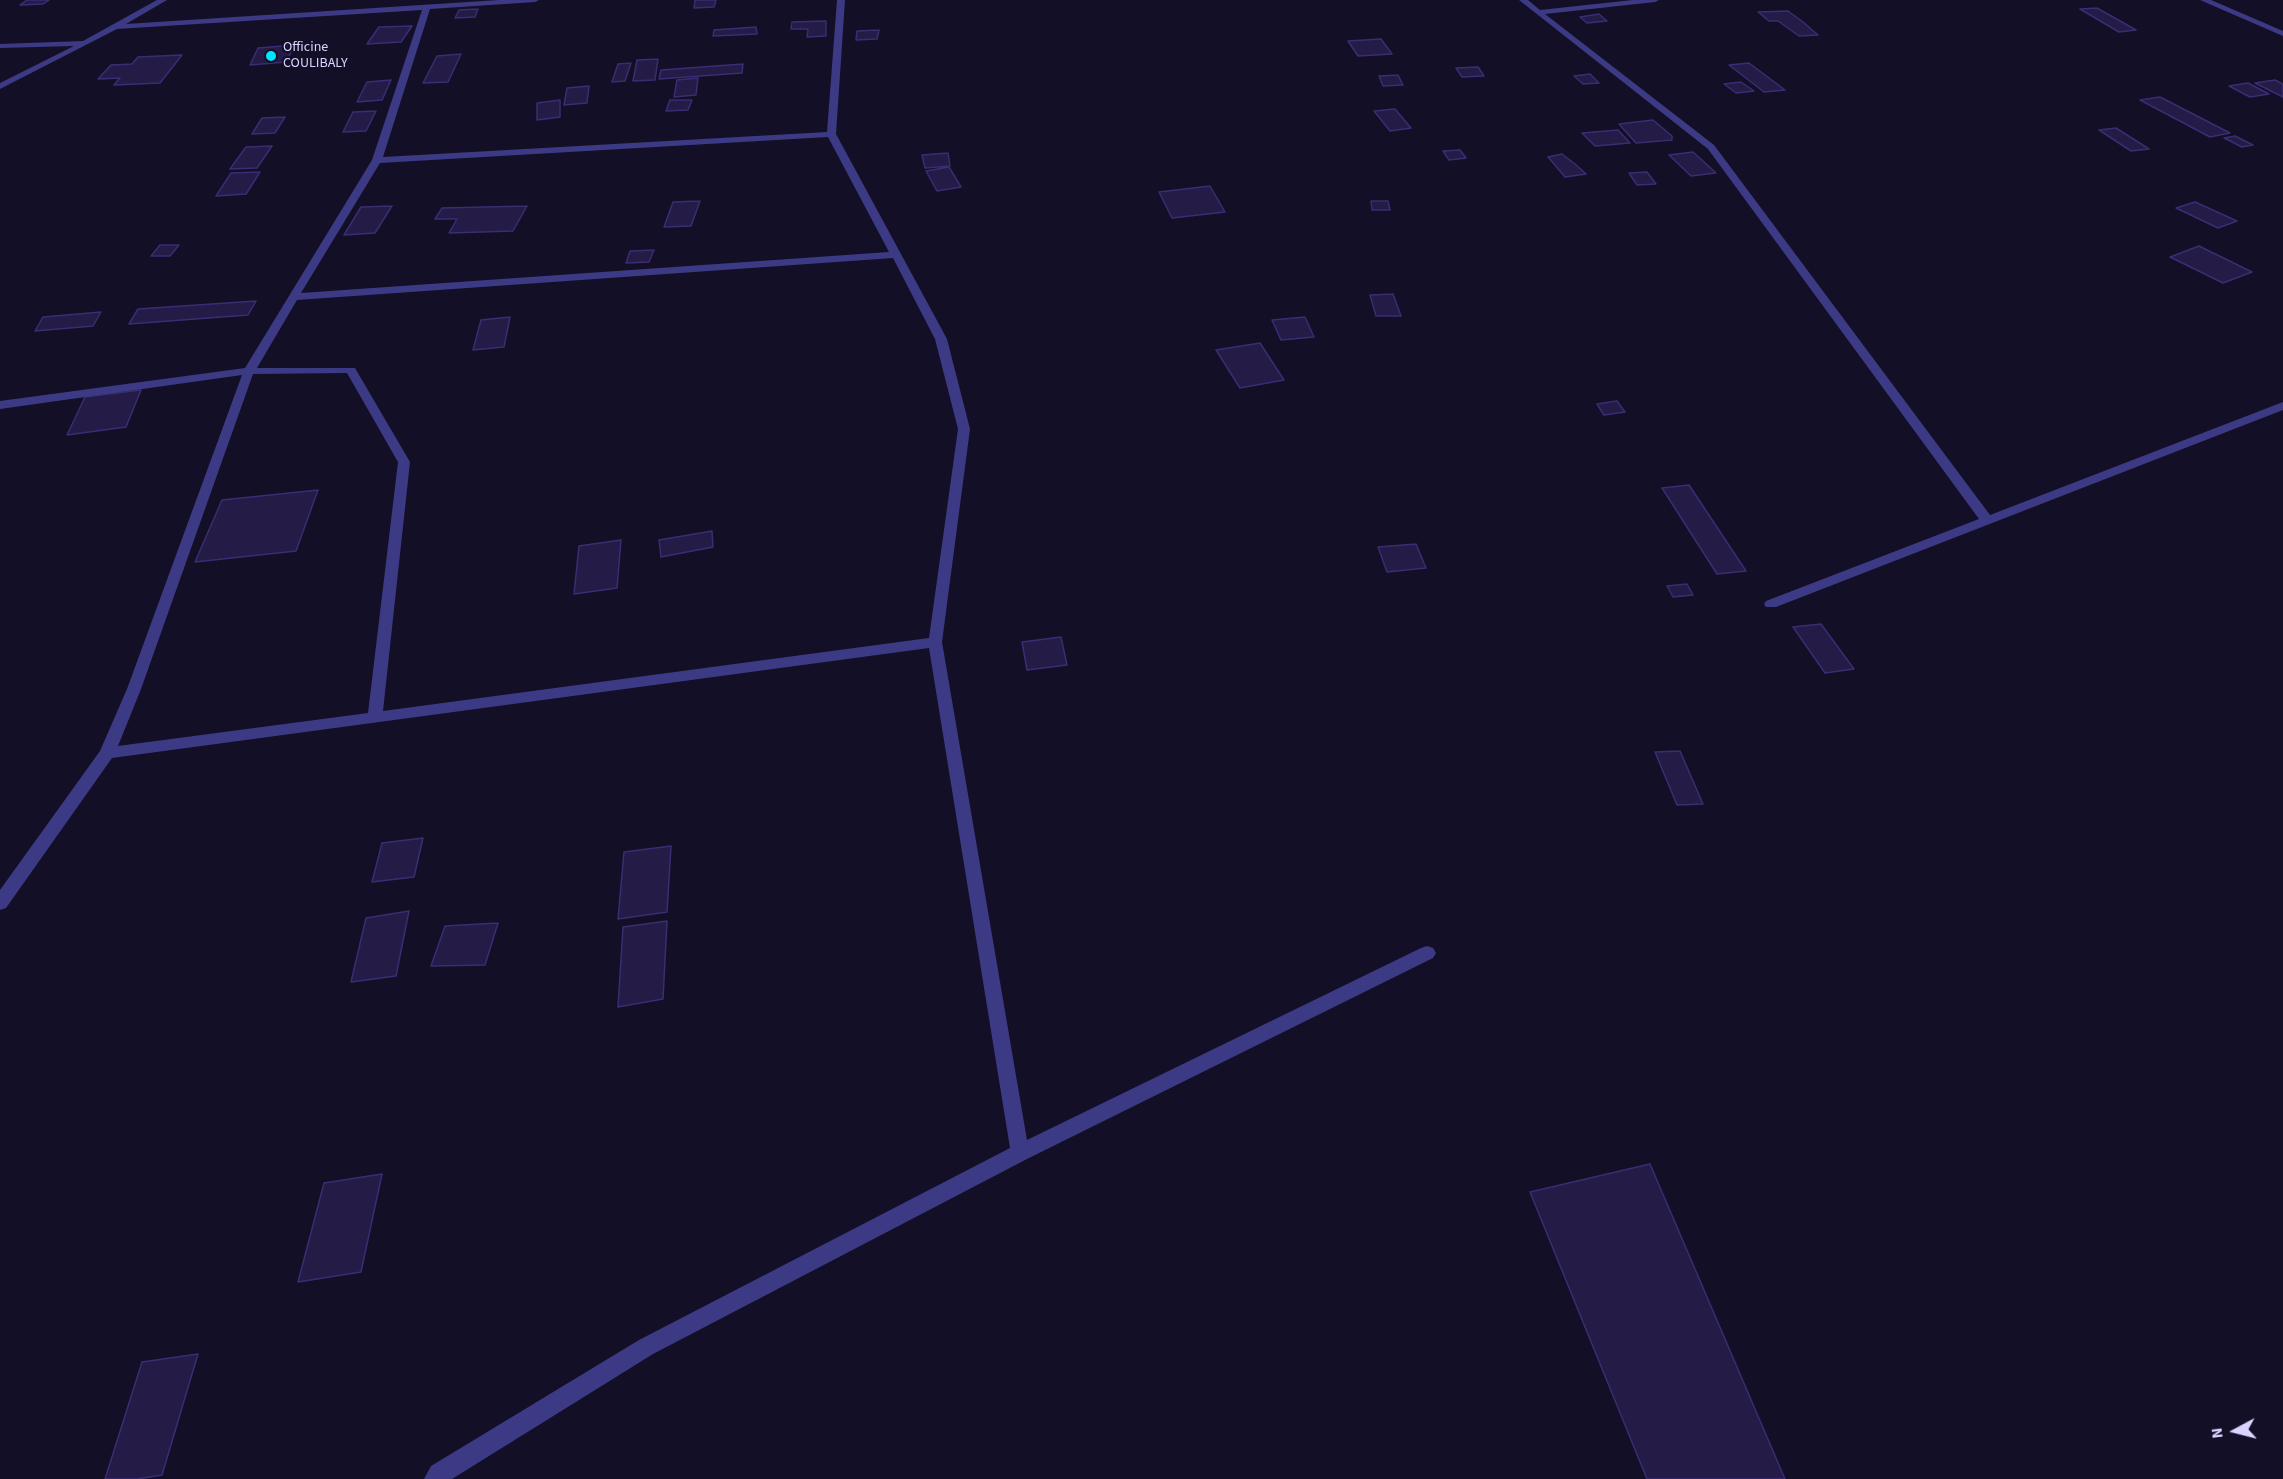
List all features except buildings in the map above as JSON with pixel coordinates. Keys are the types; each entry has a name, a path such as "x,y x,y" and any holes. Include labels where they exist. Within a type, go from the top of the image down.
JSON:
{"street":[{"path":"0,86 86,43 163,0"},
{"path":"114,27 535,0"},
{"path":"842,0 831,134 941,339 964,429 935,642 1020,1153"},
{"path":"1523,0 1711,147 1987,520"},
{"path":"1539,12 1655,0"},
{"path":"2205,0 2283,34"},
{"path":"0,903 107,753 134,689 249,371 377,160 427,7"},
{"path":"0,45 86,43"},
{"path":"377,160 831,134"},
{"path":"294,297 896,255"},
{"path":"0,405 249,371 351,370 404,462 375,717"},
{"path":"1771,604 2283,406"},
{"path":"107,753 935,642"},
{"path":"435,1479 439,1474 646,1347 1020,1153 1427,953"}],"place":[{"name":"Officine COULIBALY","path":"271,56"}]}
